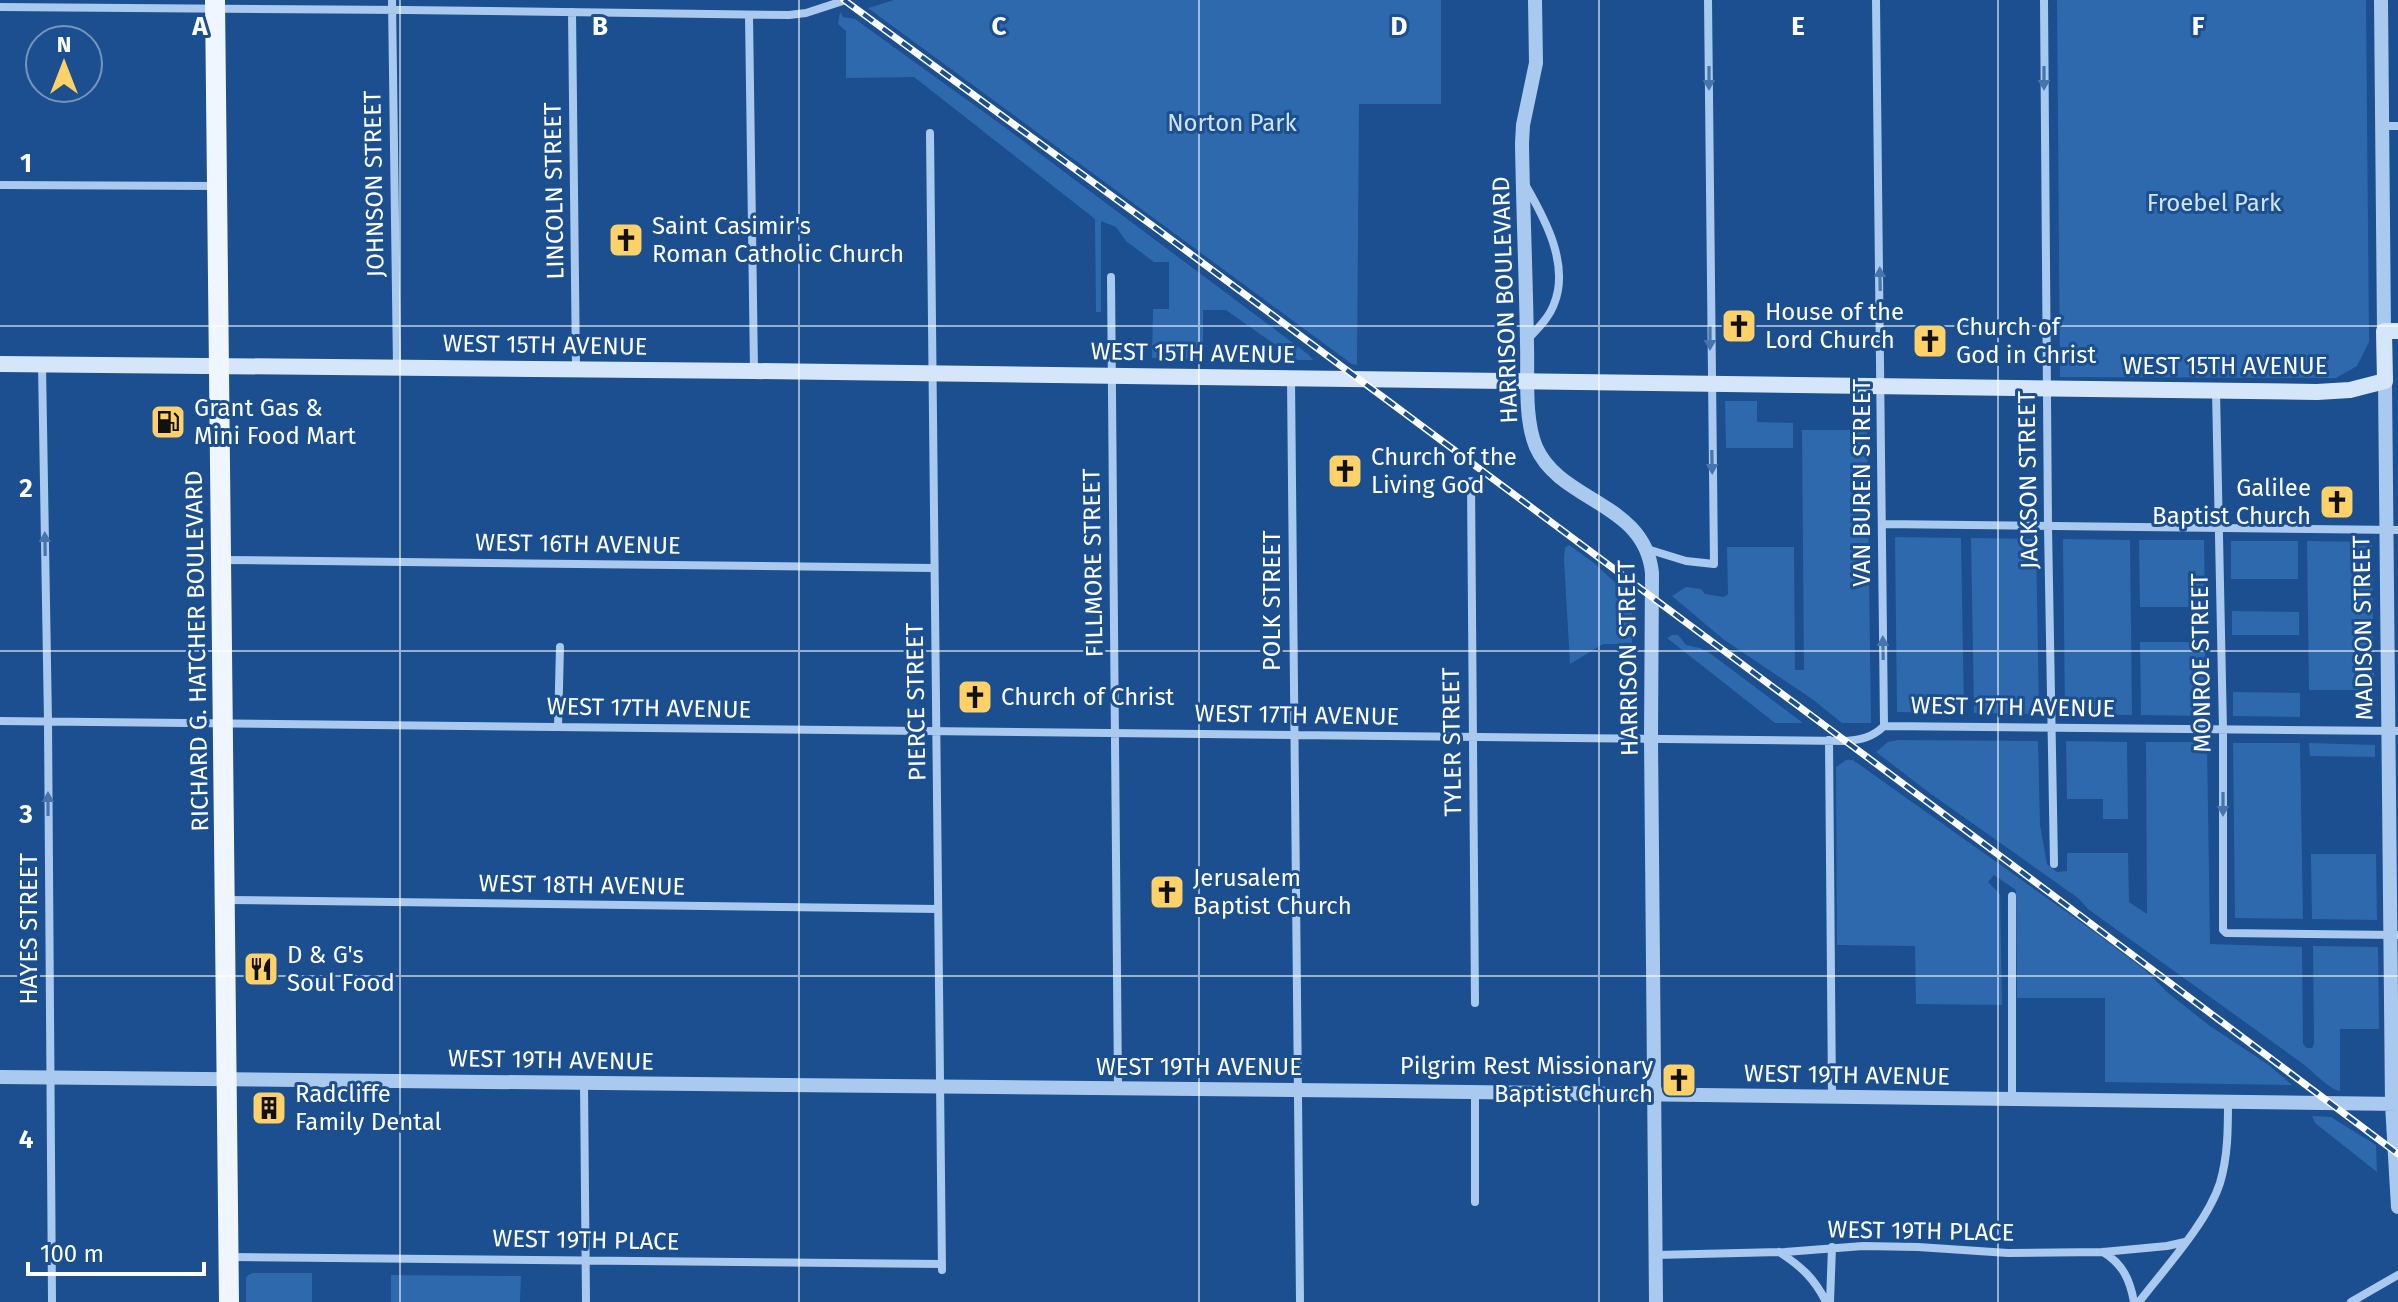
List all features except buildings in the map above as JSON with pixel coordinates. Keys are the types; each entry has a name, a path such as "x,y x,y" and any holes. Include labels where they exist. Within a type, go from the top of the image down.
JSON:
{"main road":[{"name":"RICHARD G. HATCHER BOULEVARD","path":"215,4 229,1302"},
{"name":"MADISON STREET","path":"2385,381 2391,331"},
{"name":"WEST 15TH AVENUE","path":"0,364 2336,391 2385,381"}],"street":[{"path":"0,7 392,5 572,12 798,15 846,0"},
{"name":"HARRISON BOULEVARD","path":"1535,0 1536,63 1523,125 1531,429 1540,454 1555,472 1631,527 1647,549"},
{"name":"HARRISON STREET","path":"1656,1302 1652,573 1647,549 1686,561 1714,564 1708,0"},
{"name":"VAN BUREN STREET","path":"1876,0 1884,726"},
{"name":"JACKSON STREET","path":"2044,0 2054,864"},
{"name":"MADISON STREET","path":"2381,0 2382,126 2391,331"},
{"name":"JOHNSON STREET","path":"392,5 397,367"},
{"name":"LINCOLN STREET","path":"572,12 576,369"},
{"path":"749,15 754,371"},
{"path":"2382,126 2398,126"},
{"name":"PIERCE STREET","path":"930,133 942,1267"},
{"path":"1523,180 1541,214 1560,271 1555,304 1527,340"},
{"path":"0,185 217,186"},
{"name":"FILLMORE STREET","path":"1111,277 1118,1089"},
{"name":"HAYES STREET","path":"42,364 52,1302"},
{"name":"POLK STREET","path":"1291,379 1300,1302"},
{"name":"MADISON STREET","path":"2385,381 2392,530 2398,1207"},
{"name":"MONROE STREET","path":"2216,390 2223,729 2223,930 2226,933 2394,935"},
{"name":"TYLER STREET","path":"1471,481 1475,1003"},
{"path":"1882,524 2392,530"},
{"name":"WEST 16TH AVENUE","path":"222,560 934,568"},
{"path":"558,727 560,647"},
{"name":"WEST 17TH AVENUE","path":"0,721 1829,740 1863,739 1884,726 2393,731"},
{"path":"1829,740 1832,1096"},
{"path":"2012,896 2012,1099"},
{"name":"WEST 18TH AVENUE","path":"225,900 938,909"},
{"name":"WEST 19TH AVENUE","path":"0,1077 2395,1104"},
{"path":"584,1083 586,1302"},
{"path":"1475,1092 1475,1202"},
{"path":"2103,1252 2121,1266 2137,1302 2202,1219 2221,1181 2228,1101"},
{"name":"WEST 19TH PLACE","path":"1656,1255 1913,1246 2008,1253 2103,1252 2185,1242"},
{"path":"1828,1302 1832,1247"},
{"path":"1779,1252 1809,1274 1828,1302"},
{"name":"WEST 19TH PLACE","path":"229,1257 585,1259 942,1267"},
{"path":"2351,1302 2398,1275"}],"green space":[{"name":"Norton Park","path":"894,0 1441,0 1441,104 1359,104 1357,365 868,8"},
{"name":"Froebel Park","path":"2057,0 2366,0 2369,342 2357,366 2336,378 2060,377"},
{"path":"840,12 843,17 855,19 999,123 1313,360 1297,360 1226,310 1203,310 1203,359 1152,358 1153,309 1169,309 1169,262 1154,262 1126,241 1116,227 1101,221 1101,312 1096,312 1095,219 914,77 846,78 846,31 838,24"},
{"path":"1725,401 1757,401 1757,422 1793,423 1793,448 1726,448"},
{"path":"1802,430 1867,430 1871,723 1842,723 1723,639 1672,596 1686,587 1701,589 1705,594 1724,597 1728,594 1727,547 1794,547 1795,670 1804,670"},
{"path":"1895,537 1961,538 1964,713 1897,712"},
{"path":"1971,538 2036,539 2039,714 1974,713"},
{"path":"2063,539 2130,540 2132,715 2065,714"},
{"path":"2139,540 2204,540 2205,607 2140,607"},
{"path":"2231,541 2298,541 2298,579 2231,579"},
{"path":"2307,541 2372,542 2374,690 2309,690"},
{"path":"1569,545 1632,598 1632,644 1603,644 1570,664 1564,559 1565,548"},
{"path":"2232,611 2299,612 2299,635 2232,635"},
{"path":"1678,635 1686,645 1711,654 1803,723 1775,723 1667,638"},
{"path":"2140,642 2205,642 2206,716 2141,715"},
{"path":"2233,692 2300,693 2300,717 2233,716"},
{"path":"2038,741 2040,825 2047,864 2057,872 2067,871 2067,853 2128,853 2129,902 2147,914 2146,742 2207,742 2210,944 2302,947 2303,1044 2307,1048 2312,1048 2314,1044 2313,946 2378,947 2379,1029 2340,1029 2340,1091 1876,752 1888,742"},
{"path":"2066,741 2127,742 2128,819 2103,819 2103,799 2067,799"},
{"path":"2233,743 2300,743 2303,919 2235,918"},
{"path":"2309,743 2375,745 2375,757 2310,756"},
{"path":"1846,760 1853,760 2089,928 2145,970 2168,993 2210,1026 2270,1066 2292,1085 2105,1082 2105,998 2017,998 2016,890 1994,875 1988,882 2000,894 2002,1005 1916,1004 1915,946 1837,945 1836,767"},
{"path":"2311,854 2376,854 2377,920 2312,919"},
{"path":"2312,1116 2331,1117 2376,1145 2377,1172 2315,1123"},
{"path":"253,1273 312,1273 312,1302 246,1302 246,1278"},
{"path":"391,1275 521,1276 520,1302 391,1302"}],"railway":[{"path":"844,0 1157,229 2398,1154"}],"place":[{"name":"Saint Casimir's Roman Catholic Church","path":"626,240"},
{"name":"House of the Lord Church","path":"1739,326"},
{"name":"Church of God in Christ","path":"1930,341"},
{"name":"Grant Gas & Mini Food Mart","path":"168,422"},
{"name":"Church of the Living God","path":"1345,471"},
{"name":"Galilee Baptist Church","path":"2337,502"},
{"name":"Church of Christ","path":"975,697"},
{"name":"Jerusalem Baptist Church","path":"1167,892"},
{"name":"D & G's Soul Food","path":"261,969"},
{"name":"Pilgrim Rest Missionary Baptist Church","path":"1679,1080"},
{"name":"Radcliffe Family Dental","path":"269,1108"}]}
